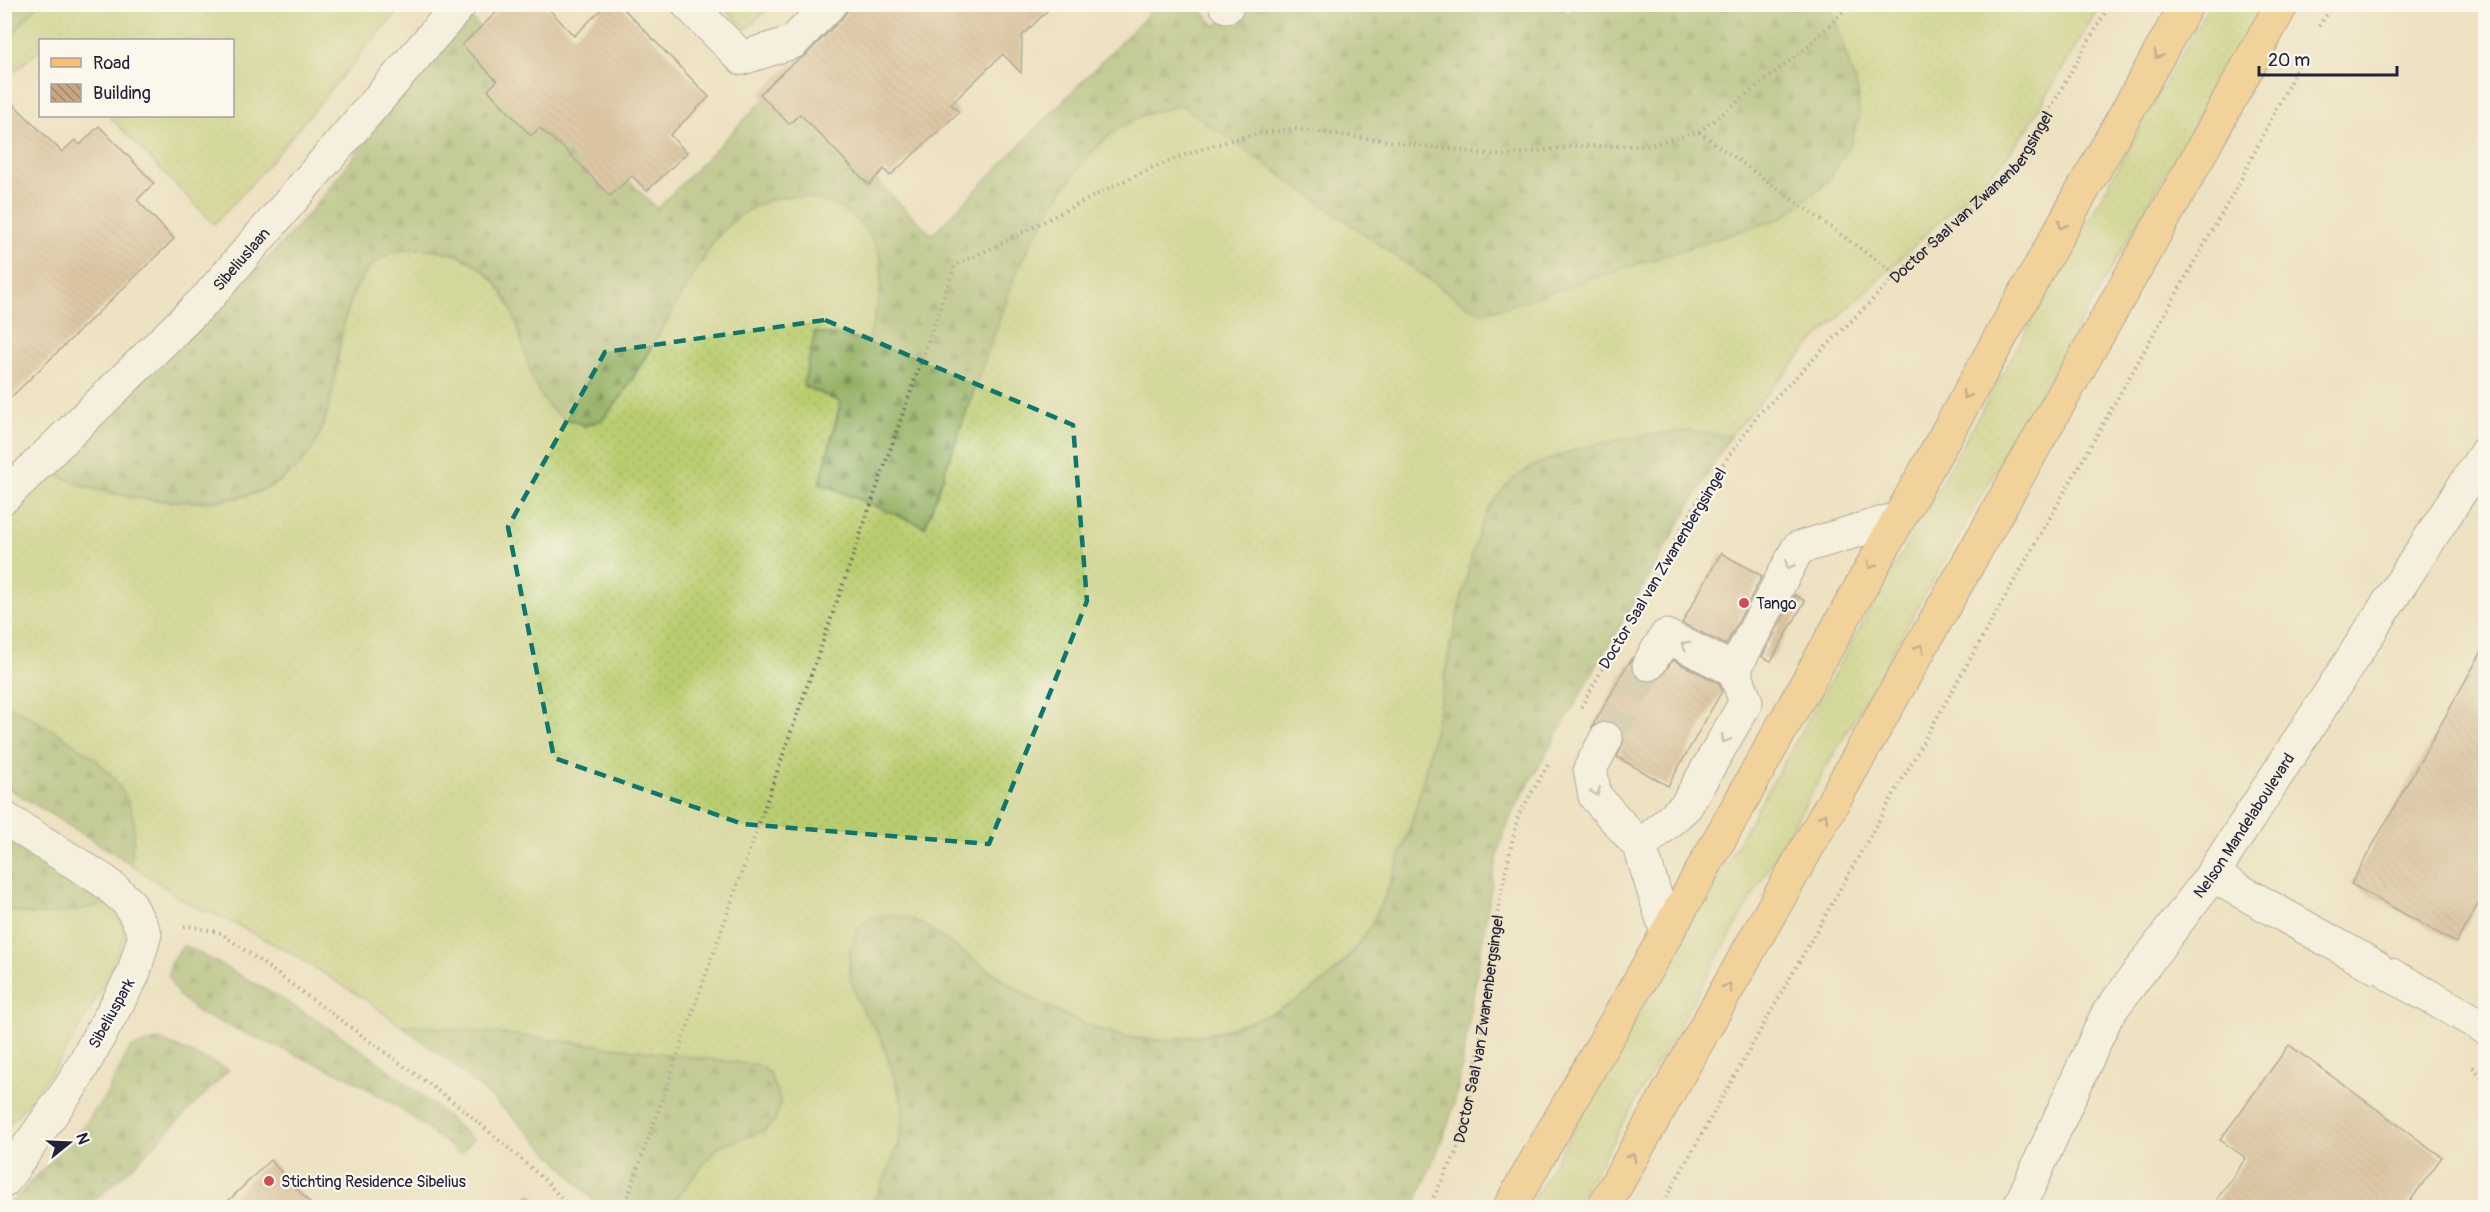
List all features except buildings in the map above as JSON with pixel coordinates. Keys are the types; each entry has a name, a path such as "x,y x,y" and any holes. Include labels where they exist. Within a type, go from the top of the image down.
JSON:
{"main road":[{"path":"1509,1208 1667,933 2187,4"},
{"path":"1603,1208 2187,177 2282,4"}],"street":[{"name":"Sibeliuslaan","path":"4,497 209,296 460,4"},
{"path":"688,4 742,58 793,42 830,4"},
{"name":"Nelson Mandelaboulevard","path":"2019,1208 2107,1015 2212,874 2486,452"},
{"path":"1734,670 1798,548 1897,519"},
{"path":"1640,847 1686,806 1746,702 1734,670 1666,636 1649,664"},
{"path":"1605,739 1590,769 1595,796 1640,847 1667,933"},
{"path":"4,818 104,881 129,903 145,934"},
{"path":"2212,874 2486,1028"},
{"name":"Sibeliuspark","path":"4,1181 72,1085 133,975 145,934"}],"path":[{"path":"624,1208 955,265 1177,157 1271,131 1295,129 1503,156 1576,146 1646,146 1699,132 1806,48 1851,4"},
{"name":"Doctor Saal van Zwanenbergsingel","path":"1636,609 1701,495 1758,415 1897,275 2019,163 2110,4"},
{"path":"2317,29 2334,4"},
{"path":"1660,1208 2240,183 2307,50"},
{"path":"1699,132 1897,275"},
{"name":"Doctor Saal van Zwanenbergsingel","path":"1577,713 1613,651"},
{"name":"Doctor Saal van Zwanenbergsingel","path":"1428,1208 1456,1153 1478,1054 1500,896 1518,816 1554,754"},
{"path":"145,934 189,926 221,933 463,1109 545,1180 570,1208"}],"highlighted area":[{"path":"825,320 1073,425 1087,601 989,844 743,824 554,758 508,527 605,352"}],"green space":[{"path":"5,4 38,5 17,28 5,52"},
{"path":"1239,4 1558,4 1568,14 1578,4 1756,4 1761,8 1764,5 1830,5 1858,91 1859,119 1851,144 1827,182 1782,218 1486,313 1467,306 1181,105 1137,118 1118,129 1082,164 1051,209 1025,253 925,527 820,483 841,402 803,386 815,332 869,341 882,273 876,247 857,220 828,203 794,196 759,204 735,220 714,241 622,396 602,420 585,426 561,416 549,407 530,372 513,314 505,296 493,279 459,255 412,249 382,258 361,278 348,306 327,410 316,442 307,457 281,480 266,488 232,498 177,501 139,498 103,491 48,471 266,261 316,205 409,85 471,18 657,209 778,85 932,235 1157,5 1195,5 1216,26"},
{"path":"38,5 404,5 214,224 110,117 234,117 234,39 39,39 39,51 11,74 5,68 5,58 10,41 19,26"},
{"path":"720,5 771,5 746,30"},
{"path":"1830,5 2100,5 2026,131 2003,161 1810,345 1730,436 1688,431 1657,433 1450,642 1440,706 1416,808 1386,893 1369,929 1328,978 1299,999 1261,1018 1216,1032 1165,1040 1128,1037 1082,1023 1034,1000 926,927 907,917 856,933 849,953 849,971 860,1006 880,1037 903,1107 900,1137 886,1177 870,1207 669,1207 719,1146 764,1131 775,1120 781,1103 770,1074 759,1066 515,1035 399,1024 363,998 291,953 224,918 189,904 131,864 134,820 89,754 5,702 4,514 48,471 80,486 128,497 177,502 226,500 248,495 278,482 305,458 323,427 332,398 343,328 354,294 368,270 379,260 393,253 416,249 446,252 470,262 489,276 503,294 514,316 539,392 602,420 622,396 714,241 728,226 759,204 778,198 795,196 811,198 843,210 857,220 877,247 882,273 869,341 815,332 841,401 820,482 925,527 1025,253 1051,209 1082,164 1118,129 1137,118 1181,105 1467,306 1782,218 1827,182 1858,91"},
{"path":"2209,5 2262,5 1575,1207 1529,1207 1807,722"},
{"path":"1688,431 1730,436 1514,809 1502,838 1493,877 1457,1094 1448,1125 1414,1207 870,1207 894,1158 903,1117 899,1090 887,1054 879,1035 860,1006 851,981 849,964 851,947 863,923 875,916 910,918 1046,1006 1092,1028 1128,1038 1179,1039 1205,1035 1258,1019 1305,995 1325,981 1356,948 1381,905 1402,855 1418,800 1474,547 1478,532 1491,505 1511,481 1548,459 1571,451 1620,440"},
{"path":"4,702 82,749 114,779 126,797 134,823 131,864 5,786"},
{"path":"5,839 112,903 45,914 5,909"},
{"path":"112,903 126,933 115,959 89,1011 59,1061 25,1107 5,1128 5,909 45,914"},
{"path":"184,945 314,1018 364,1051 473,1139 460,1154 397,1106 352,1079 201,1014 178,995 168,976 171,962"},
{"path":"399,1024 515,1035 759,1065 770,1074 781,1104 775,1120 764,1131 719,1146 669,1207 599,1207 529,1132 480,1087"},
{"path":"159,1039 229,1070 131,1168 87,1207 7,1207 81,1130 105,1097 130,1048"},
{"path":"531,1194 543,1207 518,1207"}],"tunnel":[{"path":"1606,739 1649,664"}],"place":[{"name":"Tango","path":"1744,603"},
{"name":"Stichting Residence Sibelius","path":"269,1181"}]}
